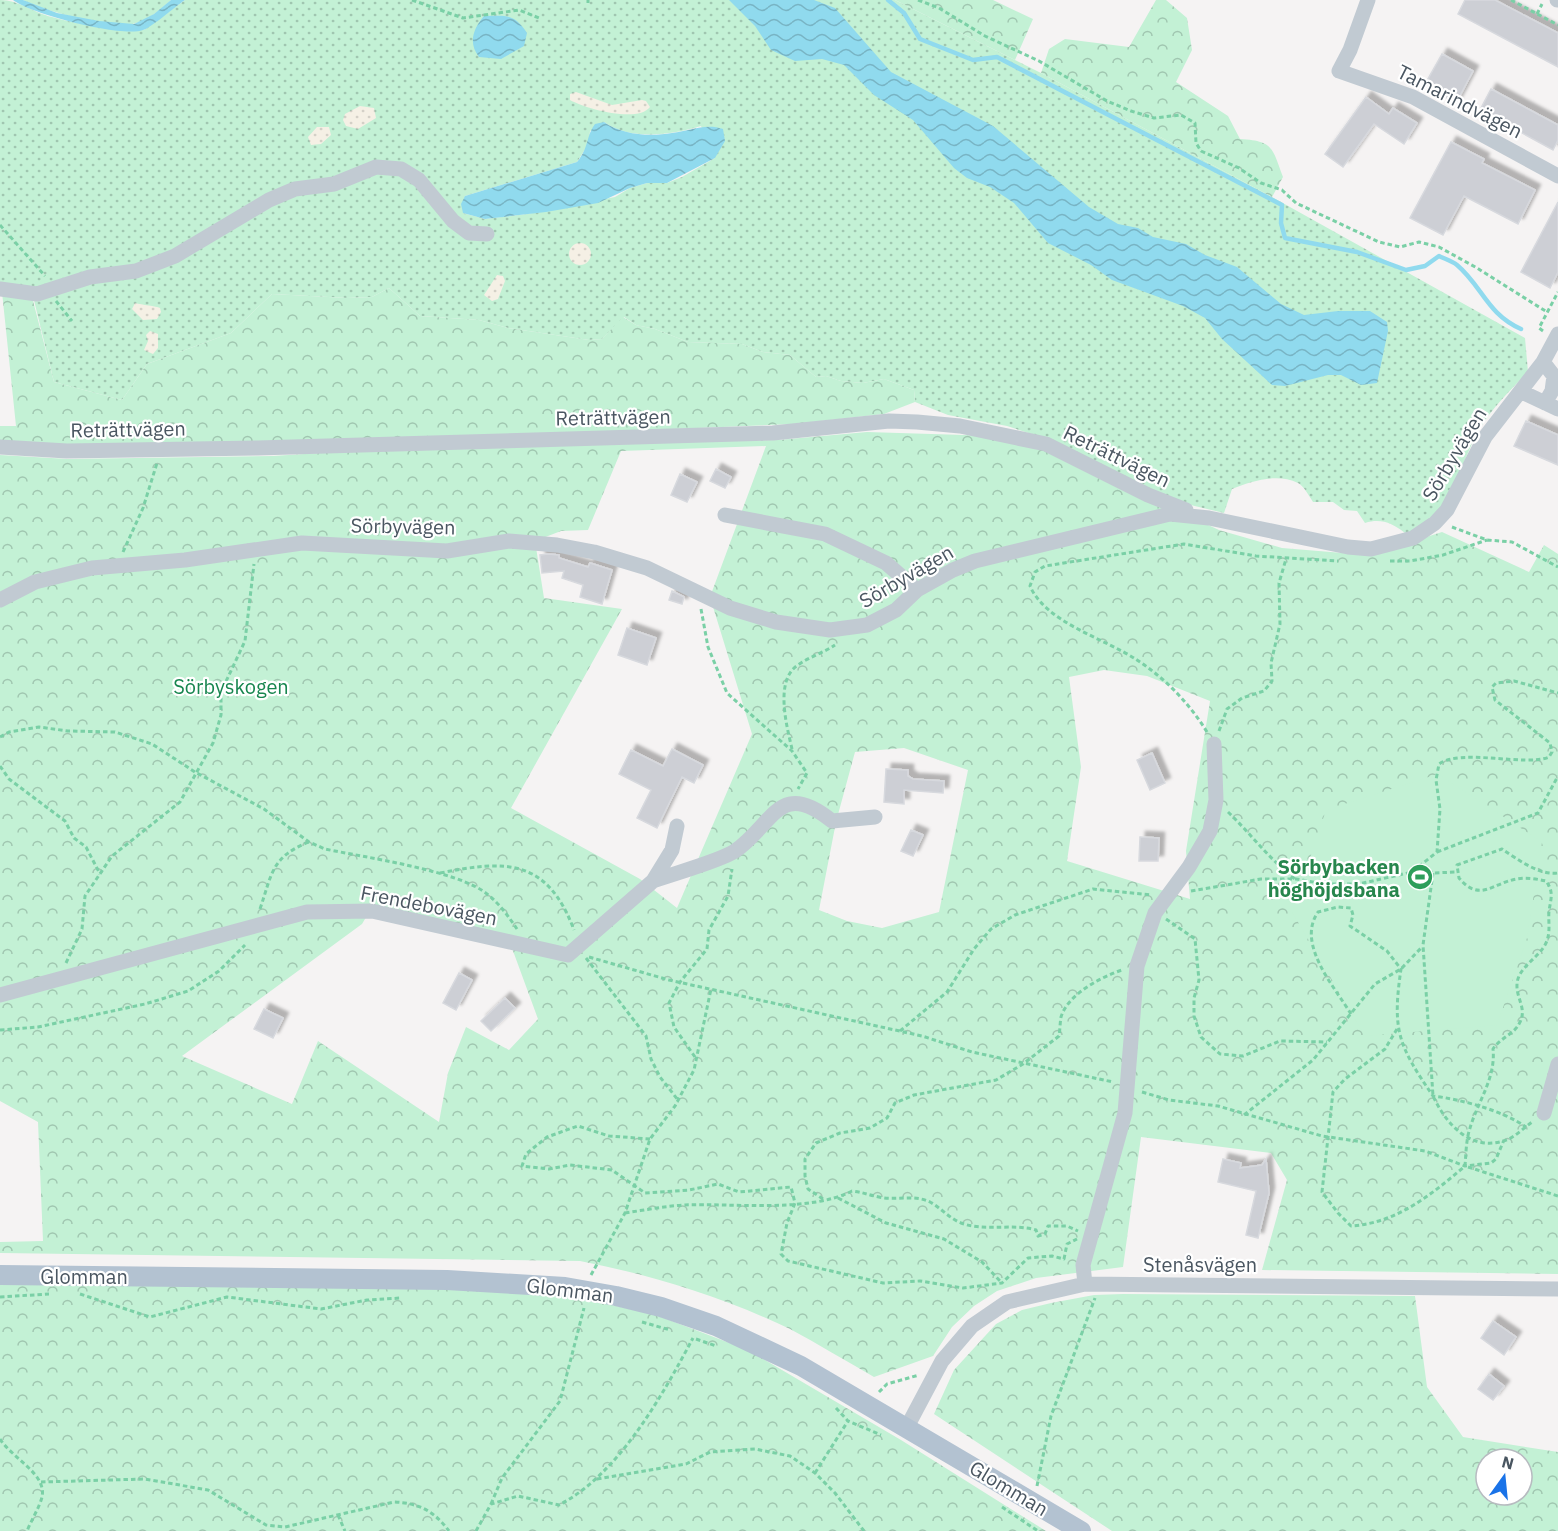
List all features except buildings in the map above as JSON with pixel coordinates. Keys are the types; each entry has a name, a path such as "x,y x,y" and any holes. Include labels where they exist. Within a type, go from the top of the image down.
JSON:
{"main road":[{"name":"Glomman","path":"0,1275 447,1280 581,1301 662,1307 716,1326 801,1366 908,1427 1078,1530"}],"street":[{"name":"Tamarindvägen","path":"1368,0 1350,50 1339,71 1413,97 1558,176"},
{"path":"0,289 37,294 52,287 90,277 136,271 175,256 277,196 295,189 334,184 376,167 401,169 419,180 453,221 469,233 487,234"},
{"name":"Sörbyvägen","path":"0,600 35,582 92,568 302,543 447,551 509,541 557,545 594,552 647,568 699,595 776,622 830,630 867,625 896,610 916,590 952,570 1001,554 1170,514 1209,518 1324,542 1371,549 1413,538 1448,510 1485,437 1522,392 1543,362 1557,336"},
{"path":"1522,392 1551,406 1554,376 1543,362"},
{"name":"Reträttvägen","path":"0,447 67,451 161,450 762,433 889,421 917,422 960,426 1046,444 1148,495 1209,518"},
{"path":"725,515 825,534 886,563 916,590"},
{"path":"1092,1284 1083,1265 1117,1148 1128,1088 1137,966 1155,913 1189,867 1210,831 1216,800 1214,744"},
{"path":"653,881 735,851 778,810 793,803 814,806 832,821 875,817"},
{"path":"653,881 672,850 677,826"},
{"name":"Frendebovägen","path":"0,995 308,912 372,911 568,955 653,881"},
{"path":"1544,1113 1558,1064"},
{"name":"Stenåsvägen","path":"908,1427 937,1371 972,1326 1007,1302 1092,1284 1558,1289"}],"path":[{"path":"412,0 463,18 519,10 539,18"},
{"path":"918,0 954,16 986,36 1039,61 1107,101 1144,117 1181,115 1190,118 1195,123 1196,142 1201,152 1239,168 1261,183 1282,190 1296,203 1379,242 1400,247 1419,242 1439,247 1548,312"},
{"path":"1511,0 1558,26"},
{"path":"1537,14 1552,2"},
{"path":"0,225 42,271 52,287 55,299 72,321"},
{"path":"1557,336 1539,328 1558,292"},
{"path":"117,566 143,508 161,450"},
{"path":"1439,519 1487,540 1512,542 1558,567"},
{"path":"1387,561 1410,561 1443,555 1487,540"},
{"path":"1214,744 1190,706 1162,679 1137,660 1050,613 1035,598 1030,586 1035,572 1045,566 1184,544 1286,559 1344,561"},
{"path":"59,978 82,929 85,896 112,856 180,802 213,743 221,715 221,692 245,641 253,585 254,550"},
{"path":"1214,744 1227,709 1242,699 1264,691 1272,681 1272,663 1280,624 1279,583 1286,559"},
{"path":"699,595 708,647 727,693 792,751 807,773 804,782 778,810"},
{"path":"792,751 784,709 785,687 795,666 838,644"},
{"path":"1437,852 1440,809 1436,780 1439,764 1453,759 1537,760 1549,758 1552,752 1550,743 1495,700 1492,687 1496,683 1514,681 1558,693"},
{"path":"0,737 9,732 39,727 115,732 152,744 195,772 264,809 309,842 325,849 438,873 485,892 503,909 520,933"},
{"path":"0,766 9,779 65,820 74,838 86,847 100,874"},
{"path":"1456,872 1433,873 1422,866 1437,852 1538,813 1558,776"},
{"path":"1216,800 1258,840 1275,865 1296,879"},
{"path":"1465,1166 1468,1140 1479,1106 1491,1080 1494,1062 1493,1049 1499,1040 1516,1029 1521,1022 1524,1012 1517,984 1521,973 1547,942 1552,889 1546,880 1517,878 1486,890 1475,890 1466,885 1456,872 1457,865 1502,849 1539,870 1551,874 1558,873"},
{"path":"696,1058 674,1027 669,1003 680,982 707,949 709,930 728,896 735,851"},
{"path":"438,873 482,864 508,865 528,872 551,888 565,905 580,945"},
{"path":"1433,873 1423,945 1433,1096"},
{"path":"1351,1014 1315,954 1312,921 1318,912 1338,907 1351,908 1353,915 1350,926 1387,951 1401,969 1396,1009 1397,1029 1414,1068 1443,1116 1468,1140 1487,1144 1504,1140 1544,1113"},
{"path":"1155,913 1186,931 1195,939 1199,980 1194,998 1194,1016 1201,1037 1220,1054 1243,1056 1280,1041 1327,1042"},
{"path":"1244,1115 1313,1060 1375,984 1401,969 1423,945"},
{"path":"678,1100 660,1077 651,1059 646,1036 584,956 680,982 922,1036 972,1052 1023,1064 1103,1078 1169,1100 1218,1106 1329,1138 1425,1151 1558,1196"},
{"path":"825,1200 808,1189 804,1176 805,1159 816,1143 840,1133 870,1128 887,1118 895,1103 914,1095 996,1080 1023,1064 1059,1036 1062,1016 1085,989 1108,975 1137,966"},
{"path":"476,1531 502,1478 560,1401 581,1301 625,1213 650,1140 678,1100 694,1070 711,989"},
{"path":"1397,1029 1384,1049 1345,1079 1333,1092 1322,1192 1338,1214 1351,1226 1373,1224 1392,1218 1429,1195 1465,1166 1491,1163 1496,1159 1504,1140"},
{"path":"1433,1096 1479,1106 1514,1118 1526,1127"},
{"path":"625,1213 684,1205 765,1206 795,1203 825,1200 838,1198 852,1191 880,1198 915,1198 930,1202 944,1214 962,1223 997,1229 1029,1228 1036,1230 1038,1236 1045,1234 1048,1226 1066,1226 1078,1231 1081,1239 1072,1240 1068,1244 1064,1259 1052,1256 1028,1258 1002,1283 963,1288 920,1281 883,1283 788,1261 781,1254 787,1223 795,1203 791,1187 739,1192 717,1184 689,1190 645,1193 612,1170 570,1165 549,1169 522,1167 526,1154 547,1137 578,1126 609,1136 650,1140"},
{"path":"838,1198 886,1223 944,1239 982,1262 1002,1283 1007,1302"},
{"path":"1033,1503 1051,1416 1092,1284"},
{"path":"0,1297 58,1294"},
{"path":"69,1294 85,1295 150,1317 227,1297 321,1309 377,1299 410,1298"},
{"path":"581,1301 595,1310"},
{"path":"639,1321 678,1332"},
{"path":"685,1335 718,1347"},
{"path":"490,1504 518,1496 559,1505 574,1497 596,1479 626,1444 665,1389 693,1338"},
{"path":"827,1402 848,1421 859,1424 887,1384 937,1371"},
{"path":"815,1473 848,1421"},
{"path":"0,1439 9,1453 39,1476 41,1482 42,1498 27,1531"},
{"path":"596,1479 686,1464 710,1452 755,1449 790,1456 815,1473 835,1493 864,1531"},
{"path":"41,1482 145,1479 208,1490 266,1525 285,1527 394,1502 412,1502 426,1507 449,1531"},
{"path":"338,1515 345,1531"}],"green space":[{"path":"0,0 14,2 45,15 75,23 144,30 185,0 895,0 1041,73 1272,197 1525,338 1528,372 1485,420 1443,505 1420,527 1405,533 1386,522 1365,523 1357,511 1344,510 1333,502 1313,502 1300,484 1290,480 1273,478 1247,483 1232,489 1224,513 1178,502 1050,440 1007,426 948,415 915,402 914,390 884,379 863,383 841,381 826,376 816,377 790,355 763,352 742,344 688,342 655,329 636,325 624,317 602,339 589,340 508,328 479,320 420,316 389,288 372,297 272,294 231,333 147,364 122,400 54,382 31,288 0,284","holes":["604,122 615,128 639,134 664,134 701,126 715,158 667,183 647,183 630,188 615,197 527,214 485,219 463,213 465,196 577,162 589,143 590,131"]},
{"path":"23,0 171,0 146,19 136,23 113,24 79,18"},
{"path":"895,0 993,0 1033,19 1015,60"},
{"path":"1156,0 1166,0 1187,18 1192,50 1176,82 1228,116 1240,139 1260,142 1270,148 1283,177 1272,197 1041,73 1049,49 1065,39 1129,47"},
{"path":"389,288 420,316 479,320 508,328 589,340 602,339 623,317 636,325 655,329 688,342 742,344 763,352 790,355 816,377 826,376 841,381 863,383 884,379 914,390 915,402 884,414 794,424 532,435 101,446 0,441 0,426 16,426 2,292 32,297 54,382 122,400 147,364 231,333 272,294 372,297"},
{"name":"Sörbyskogen","path":"867,432 996,436 1046,450 1219,530 1282,548 1355,554 1414,541 1442,532 1529,572 1544,545 1558,554 1558,1274 1262,1270 1287,1180 1271,1153 1141,1137 1123,1267 1036,1278 997,1291 974,1306 952,1327 933,1356 874,1377 765,1317 660,1280 580,1261 0,1253 0,1242 43,1241 38,1122 0,1101 0,455 68,459 273,456 411,447 778,440","holes":["766,446 710,597 752,734 677,908 640,879 511,808 622,609 544,598 535,541 561,531 588,530 621,451","1104,670 1147,676 1210,701 1186,851 1190,899 1067,861 1081,767 1069,677","904,748 968,770 939,912 882,928 847,921 819,910 836,822 855,752","371,909 509,940 538,1019 509,1050 466,1027 448,1073 439,1122 318,1041 292,1104 182,1056 362,924"]},
{"name":"Sörbybacken höghöjdsbana","path":"1438,774 1542,842 1527,938 1497,1025 1365,1036 1292,912 1326,810"},
{"path":"0,1284 444,1287 585,1299 656,1315 748,1350 901,1440 1046,1531 0,1531"},
{"path":"1123,1294 1415,1296 1427,1387 1463,1437 1526,1447 1474,1447 1474,1507 1534,1507 1534,1448 1558,1452 1558,1531 1112,1531 934,1414 954,1370 996,1324 1022,1310 1094,1295"}],"sand":[{"path":"576,92 612,105 642,100 646,101 650,107 644,112 635,114 612,113 570,100 570,94"},
{"path":"360,106 374,108 376,118 358,129 346,126 343,120 345,114"},
{"path":"317,127 329,127 331,135 321,144 311,145 308,137"},
{"path":"580,243 588,246 591,254 588,262 580,265 572,262 569,254 572,246"},
{"path":"497,275 503,276 505,281 498,299 492,301 484,295"},
{"path":"135,303 158,307 161,312 157,319 143,320 132,309"},
{"path":"150,331 158,334 158,348 153,354 144,350 148,341 146,335"}],"water":[{"path":"13,0 23,0 57,13 99,21 134,24 154,14 171,0 185,0 147,28 132,32 97,28 57,18"},
{"path":"729,0 814,0 835,8 891,72 993,126 1089,207 1118,224 1138,228 1153,237 1186,244 1205,255 1237,267 1281,304 1304,315 1338,311 1370,311 1387,322 1388,331 1377,383 1361,385 1341,375 1328,375 1285,386 1272,385 1222,339 1205,318 1183,306 1112,280 1091,265 1048,243 1014,203 990,187 967,178 954,168 913,120 874,95 844,65 822,59 795,61 771,50 755,26"},
{"path":"484,16 504,16 518,22 527,33 524,46 501,59 479,57 474,47 473,36"},
{"path":"604,122 619,130 646,135 716,127 723,129 725,141 715,158 667,183 647,183 598,203 485,219 463,213 461,204 465,196 577,162 584,152 595,124"}],"waterway":[{"path":"888,0 904,13 920,39 973,60 997,57 1282,205 1281,223 1285,238 1357,252 1406,270 1425,266 1439,256 1451,261 1466,273 1492,308 1521,329"}],"place":[{"name":"Sörbybacken höghöjdsbana","path":"1420,877"}]}
